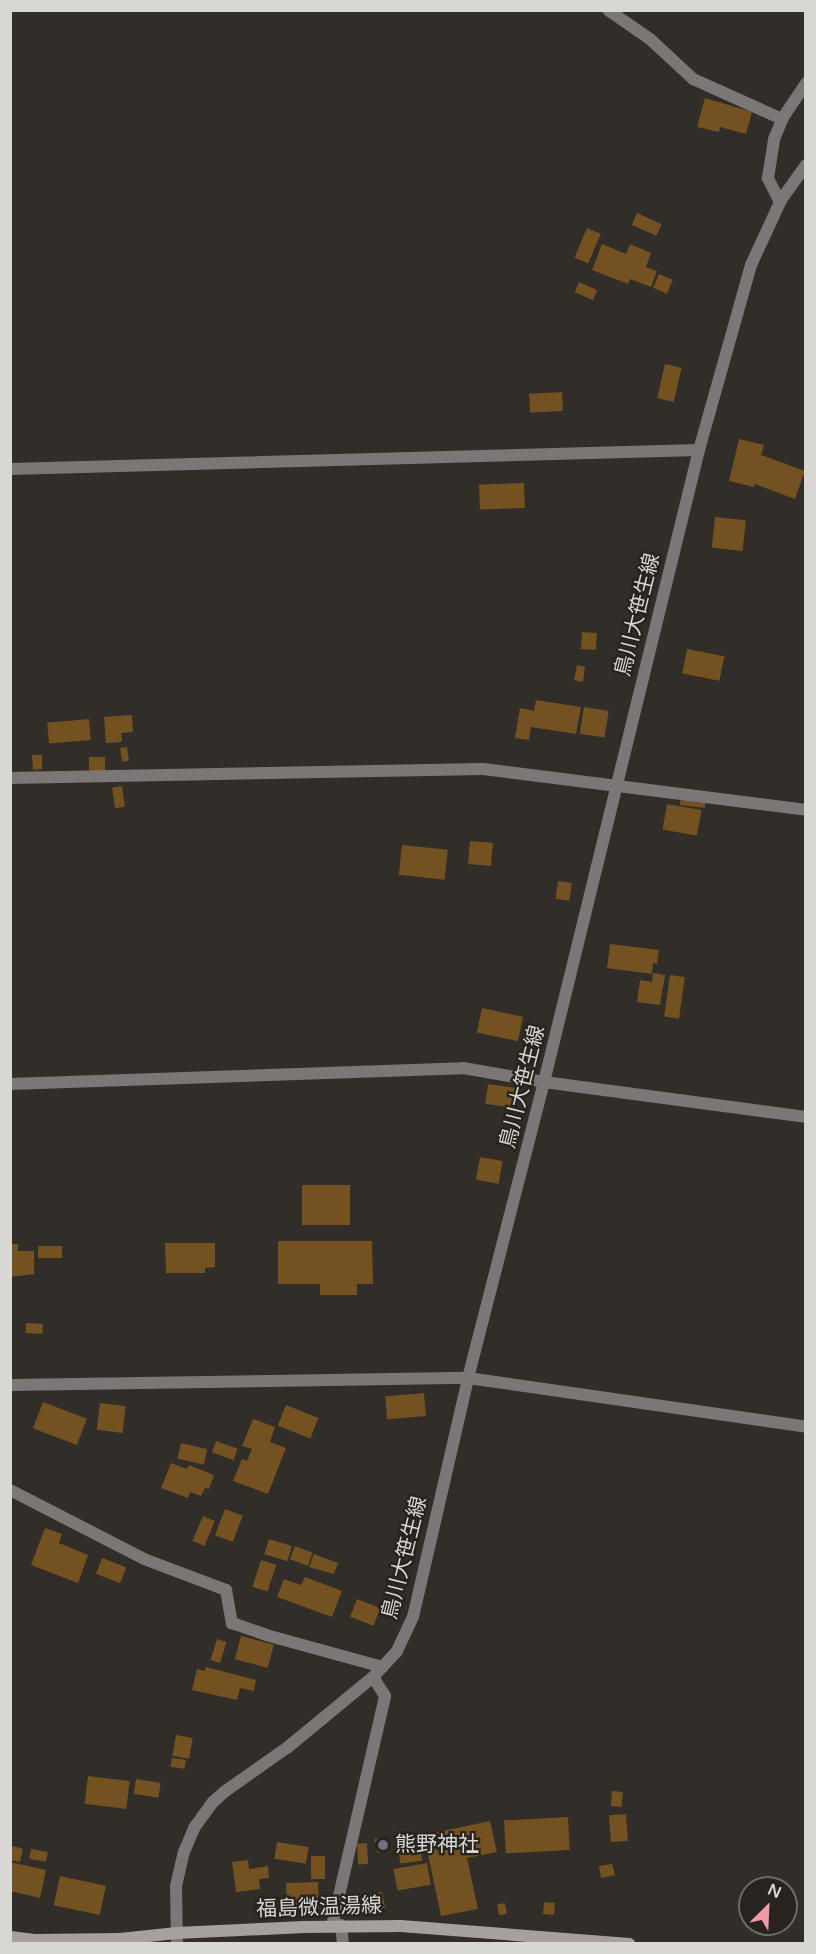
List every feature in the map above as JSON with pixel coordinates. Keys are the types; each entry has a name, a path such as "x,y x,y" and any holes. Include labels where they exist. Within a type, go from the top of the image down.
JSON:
{"main road":[{"name":"福島微温湯線","path":"10,1937 43,1942 177,1938 337,1926 401,1926 629,1944"}],"street":[{"path":"608,10 650,39 693,79 782,119"},
{"path":"780,202 768,178 774,139 782,119 806,83"},
{"name":"鳥川大笹生線","path":"177,1938 176,1886 184,1852 194,1828 213,1802 288,1747 373,1677 397,1651 413,1617 468,1378 544,1082 699,450 751,265 780,202 806,165"},
{"path":"10,469 699,450"},
{"path":"10,778 483,769 617,784 806,810"},
{"path":"10,1084 463,1068 544,1082 806,1116"},
{"path":"10,1385 468,1378 806,1427"},
{"path":"10,1490 144,1559 226,1590 232,1623 383,1667"},
{"path":"343,1944 337,1926 385,1696 373,1677"}],"building":[{"path":"705,98 752,112 746,134 720,127 719,132 697,127"},
{"path":"637,213 662,224 656,236 632,225"},
{"path":"587,228 601,234 588,263 574,257"},
{"path":"602,244 626,254 630,244 651,253 646,267 657,271 651,287 630,279 628,284 592,270"},
{"path":"659,274 673,280 667,294 653,288"},
{"path":"579,282 597,290 593,300 575,292"},
{"path":"665,364 682,368 674,402 657,398"},
{"path":"562,392 563,411 530,413 529,394"},
{"path":"739,439 764,445 761,455 805,471 795,499 755,484 754,487 729,481"},
{"path":"524,483 525,508 480,510 479,485"},
{"path":"715,517 746,520 743,551 712,548"},
{"path":"582,632 597,633 596,650 581,649"},
{"path":"687,649 724,656 720,681 682,674"},
{"path":"577,665 585,667 583,682 574,680"},
{"path":"536,700 581,707 576,734 531,727 529,740 515,738 520,708 534,711"},
{"path":"584,707 609,711 604,738 580,734"},
{"path":"132,715 133,732 121,733 122,742 106,743 104,717"},
{"path":"89,719 91,740 49,744 47,723"},
{"path":"127,747 129,761 122,762 120,748"},
{"path":"32,755 42,755 42,769 33,770"},
{"path":"89,757 105,757 105,772 89,772"},
{"path":"122,786 125,807 115,808 112,787"},
{"path":"681,796 706,799 705,808 680,805"},
{"path":"667,804 701,810 697,836 662,830"},
{"path":"470,841 493,843 491,866 468,864"},
{"path":"402,845 448,850 445,880 399,875"},
{"path":"558,881 572,883 569,901 555,899"},
{"path":"610,944 659,950 657,964 653,963 652,974 607,968"},
{"path":"653,973 665,975 660,1005 637,1002 640,980 652,982"},
{"path":"670,975 685,977 679,1019 664,1017"},
{"path":"482,1008 523,1017 518,1041 477,1032"},
{"path":"488,1084 518,1088 515,1108 485,1104"},
{"path":"480,1157 503,1161 499,1184 476,1180"},
{"path":"302,1185 350,1185 350,1225 302,1225"},
{"path":"278,1241 372,1241 373,1284 357,1284 357,1295 320,1295 320,1284 278,1284"},
{"path":"165,1243 215,1243 215,1267 205,1268 205,1273 166,1273"},
{"path":"10,1244 18,1244 18,1251 34,1251 34,1274 10,1277"},
{"path":"38,1246 62,1246 62,1258 38,1258"},
{"path":"26,1323 43,1324 42,1334 25,1333"},
{"path":"424,1393 426,1416 387,1419 385,1396"},
{"path":"43,1402 87,1419 77,1445 33,1428"},
{"path":"100,1403 126,1406 123,1433 97,1430"},
{"path":"286,1405 318,1418 310,1439 278,1425"},
{"path":"253,1419 275,1427 270,1442 286,1448 268,1494 233,1481 242,1459 247,1461 252,1449 242,1446"},
{"path":"216,1441 238,1449 234,1460 212,1452"},
{"path":"181,1443 207,1449 204,1465 177,1459"},
{"path":"171,1463 187,1469 189,1465 214,1475 209,1489 205,1488 201,1496 190,1492 188,1498 161,1488"},
{"path":"225,1509 243,1516 233,1542 215,1535"},
{"path":"203,1516 215,1521 204,1546 192,1541"},
{"path":"45,1528 62,1534 59,1543 88,1555 78,1583 31,1565"},
{"path":"269,1539 292,1546 287,1561 264,1554"},
{"path":"295,1546 313,1553 308,1566 290,1559"},
{"path":"314,1554 338,1563 334,1574 309,1567"},
{"path":"102,1558 126,1567 120,1583 96,1574"},
{"path":"261,1560 276,1565 268,1592 252,1587"},
{"path":"305,1577 342,1591 332,1617 277,1597 284,1579 301,1585"},
{"path":"357,1599 380,1608 374,1626 350,1617"},
{"path":"241,1636 274,1645 268,1668 235,1659"},
{"path":"217,1639 227,1642 220,1663 211,1660"},
{"path":"206,1667 256,1680 254,1691 240,1688 237,1700 192,1690 197,1669 205,1671"},
{"path":"176,1735 193,1738 189,1759 172,1756"},
{"path":"172,1758 186,1760 185,1769 171,1767"},
{"path":"88,1776 130,1781 126,1809 85,1804"},
{"path":"136,1779 161,1783 158,1798 134,1794"},
{"path":"612,1791 623,1792 622,1807 611,1806"},
{"path":"626,1814 628,1841 611,1842 609,1815"},
{"path":"568,1817 570,1850 506,1853 504,1820"},
{"path":"490,1821 497,1852 467,1858 478,1909 441,1916 424,1835"},
{"path":"419,1835 422,1861 400,1863 397,1838"},
{"path":"385,1837 388,1851 377,1853 374,1839"},
{"path":"277,1842 309,1847 306,1864 274,1859"},
{"path":"367,1843 368,1864 358,1864 357,1844"},
{"path":"10,1845 23,1849 20,1862 10,1860"},
{"path":"31,1849 48,1852 46,1862 29,1859"},
{"path":"311,1856 325,1856 325,1879 311,1879"},
{"path":"248,1860 249,1869 268,1866 269,1878 259,1879 260,1889 236,1892 232,1862"},
{"path":"10,1862 46,1870 40,1898 10,1891"},
{"path":"427,1863 431,1885 397,1891 394,1869"},
{"path":"612,1864 615,1875 601,1878 599,1866"},
{"path":"60,1876 106,1886 100,1915 54,1905"},
{"path":"318,1882 319,1909 287,1910 286,1883"},
{"path":"382,1892 385,1908 372,1910 369,1894"},
{"path":"544,1902 555,1903 554,1915 543,1914"},
{"path":"505,1903 507,1914 499,1915 497,1904"}],"place":[{"name":"熊野神社","path":"383,1845"}]}
